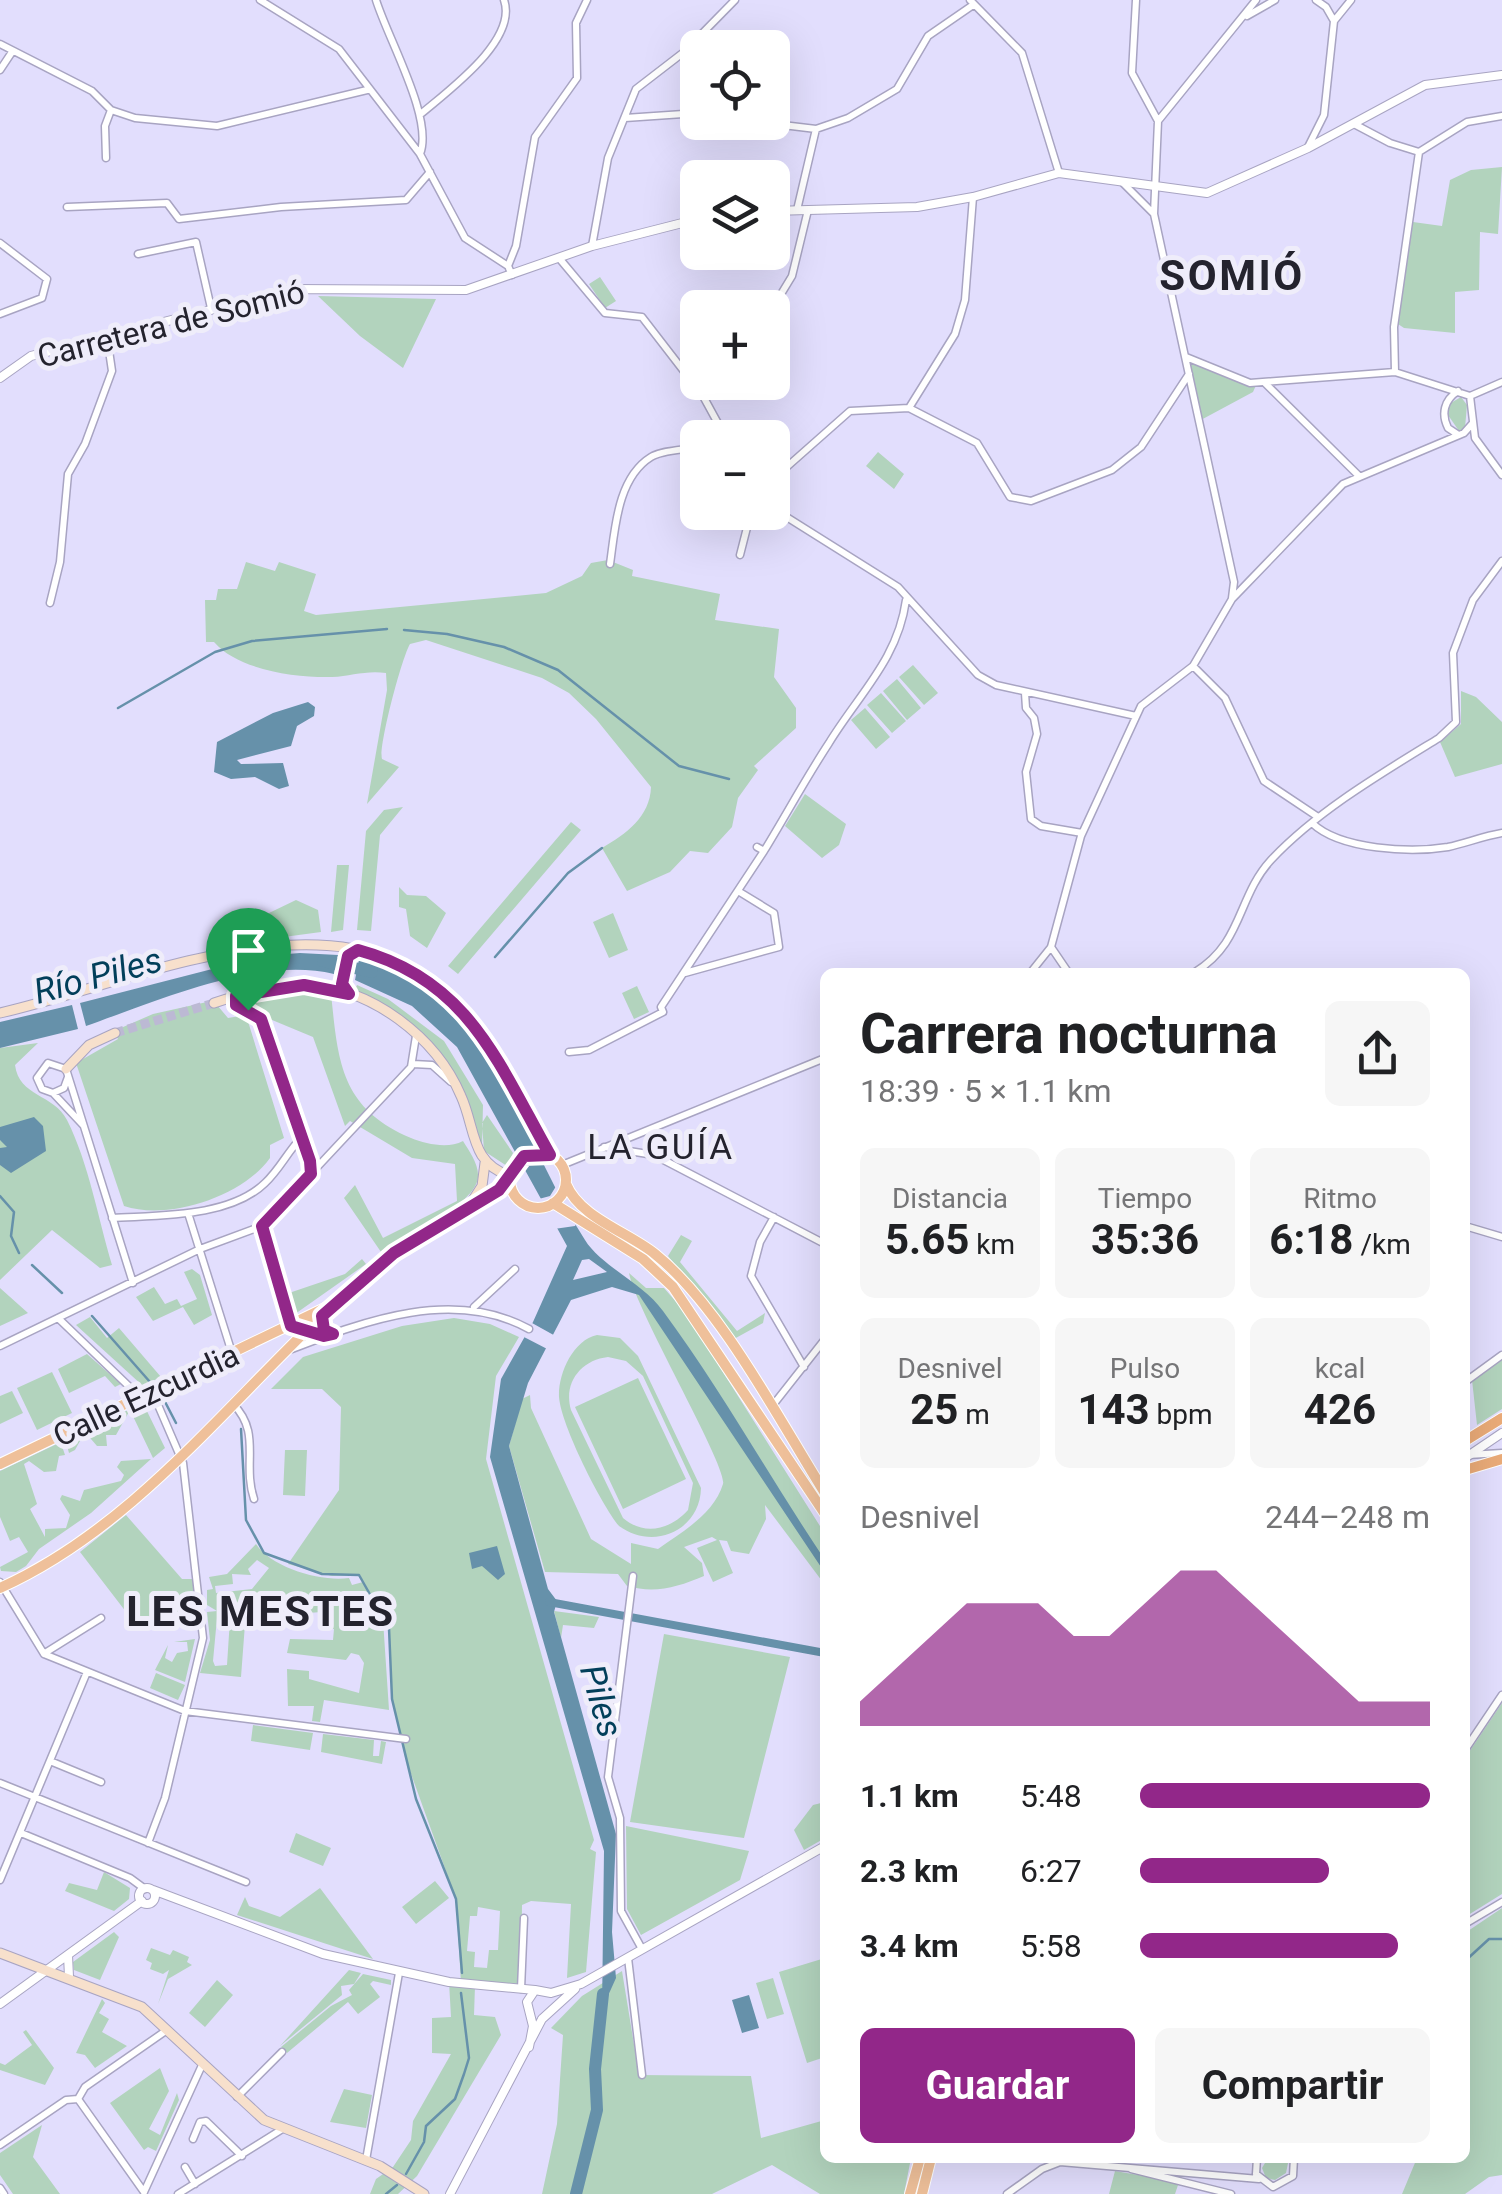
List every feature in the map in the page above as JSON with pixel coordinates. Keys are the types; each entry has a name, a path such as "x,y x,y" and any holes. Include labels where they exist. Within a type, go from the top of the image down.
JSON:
{"highway":[{"path":"1470,1438 1500,1418"},
{"path":"1470,1468 1502,1456"}],"main road":[{"path":"0,1013 246,950 302,942 358,950 413,971 462,1009 482,1034 546,1153 562,1165 564,1188 570,1196 649,1249 680,1278 820,1484"},
{"path":"214,1003 304,985 349,994 414,1030 444,1063 460,1092 474,1145 484,1162 482,1186 465,1211"},
{"path":"67,1073 89,1045 114,1032"},
{"path":"1,1586 72,1549 182,1458 336,1301 394,1253 486,1200 524,1156 546,1153"},
{"path":"484,1162 511,1173"},
{"path":"511,1173 518,1199"},
{"path":"554,1203 564,1188"},
{"path":"486,1200 518,1199 537,1207 554,1203 644,1259 673,1287 820,1507"},
{"name":"Calle Ezcurdia","path":"0,1464 156,1393 336,1301"},
{"path":"290,1350 291,1326"},
{"path":"0,1953 132,2001 264,2120 366,2160 424,2194"},
{"path":"910,2194 919,2163"},
{"path":"922,2194 930,2163"}],"street":[{"path":"260,0 330,40 420,154 466,238 510,270 535,137 577,78 576,23 587,0"},
{"path":"376,0 387,38 422,113 420,154"},
{"path":"422,113 480,61 498,37 507,19 504,0"},
{"path":"592,246 602,208 604,174 636,88 684,52 736,0"},
{"path":"1136,0 1132,73 1158,121 1152,188 1154,214 1233,576 1232,599"},
{"path":"1158,121 1256,0"},
{"path":"1246,17 1274,0"},
{"path":"1316,0 1326,7 1334,21"},
{"path":"1308,148 1326,104 1334,21 1351,0"},
{"path":"790,126 816,129 848,118 897,89 928,36 972,3 1022,54 1060,174"},
{"path":"0,44 92,90 111,110 135,118 217,126 368,90"},
{"path":"0,70 12,52"},
{"path":"790,210 868,212 973,197 1060,174 1207,193 1308,148 1425,85 1502,75"},
{"path":"106,158 105,126 111,110"},
{"path":"625,118 680,114"},
{"path":"1354,124 1390,143 1419,152 1467,122 1502,116"},
{"path":"796,210 816,129"},
{"path":"1396,372 1394,327 1419,152"},
{"path":"67,207 167,202 178,219 281,207 406,200 430,172"},
{"path":"1122,182 1154,214"},
{"path":"910,408 955,334 964,300 973,197"},
{"path":"784,290 792,276 808,210"},
{"name":"Carretera de Somió","path":"0,378 31,356 293,289 447,292 510,270 680,224"},
{"path":"138,254 196,242 212,308"},
{"path":"0,243 47,279 47,290 32,304 0,314"},
{"path":"560,258 605,313 642,317 680,366"},
{"path":"50,603 60,562 68,474 85,444 112,371 106,336"},
{"path":"1184,357 1242,381 1396,372 1470,396 1502,382"},
{"path":"790,464 850,411 910,408 966,434 977,444 1003,488 1024,502 1112,470 1134,453 1188,374"},
{"path":"1264,382 1359,476"},
{"path":"1432,382 1447,400 1445,441"},
{"path":"1447,400 1458,391"},
{"path":"1470,396 1476,438 1502,475"},
{"path":"1446,424 1476,438"},
{"path":"1034,968 1051,948 1082,833 1146,700 1193,666 1232,599 1343,484 1461,434 1472,424"},
{"path":"610,564 613,525 630,483 651,457 680,451"},
{"path":"790,519 882,575 978,675 1025,693 1136,716"},
{"path":"740,556 746,530"},
{"path":"1202,968 1237,930 1261,872 1315,820 1439,738 1456,722 1453,653 1473,600 1502,561"},
{"path":"1233,576 1250,580"},
{"path":"568,1052 589,1050 664,1012 661,1007 761,849 888,659 899,639 906,600"},
{"path":"1193,666 1225,698 1264,780 1315,820 1324,834 1369,848 1446,847 1502,834"},
{"path":"1025,693 1026,708 1034,718 1037,734 1026,772 1031,819 1041,826 1082,833"},
{"path":"684,973 779,947 774,913 738,890"},
{"path":"340,946 348,956"},
{"path":"1051,948 1065,968"},
{"path":"349,994 342,984 348,956 358,950"},
{"path":"236,996 236,1005 261,1019 311,1174"},
{"path":"0,1346 200,1249 262,1226 414,1064 414,1030"},
{"path":"562,1165 820,1060"},
{"path":"84,1126 53,1093 39,1086 39,1070 52,1062 67,1073 84,1126 112,1218 133,1283"},
{"path":"414,1064 432,1065 460,1092"},
{"path":"53,1093 64,1088 67,1073"},
{"path":"112,1218 188,1212 263,1186 300,1139"},
{"path":"602,1147 654,1155 820,1241"},
{"path":"188,1212 232,1353"},
{"path":"774,1217 760,1242 751,1276 804,1366"},
{"path":"262,1226 291,1326 324,1336"},
{"path":"1470,1227 1502,1237"},
{"path":"173,1263 192,1258 205,1268"},
{"path":"473,1308 515,1269"},
{"path":"290,1350 324,1336 439,1308 496,1312 529,1329"},
{"path":"322,1316 324,1330 333,1334"},
{"path":"58,1318 140,1397"},
{"path":"771,1408 820,1345"},
{"path":"1470,1378 1502,1355"},
{"path":"148,1842 165,1798 203,1638 182,1458 156,1393"},
{"path":"233,1404 249,1424 249,1484 254,1499"},
{"path":"1470,1453 1502,1433"},
{"path":"1470,1456 1502,1456"},
{"path":"634,1576 608,1777 620,1818 621,1911 642,1949"},
{"path":"1,1586 44,1654 186,1712 402,1739"},
{"path":"44,1654 102,1618"},
{"path":"0,1880 88,1672"},
{"path":"1470,1743 1502,1695"},
{"path":"50,1761 101,1782"},
{"path":"0,1783 246,1882"},
{"path":"21,1833 130,1878 148,1890 278,1940 399,1973 551,1993 597,1976 820,1849"},
{"path":"148,1890 154,1901"},
{"path":"0,2004 142,1901 148,1890"},
{"path":"142,1901 194,1906"},
{"path":"1470,1921 1502,1902"},
{"path":"521,1989 524,1918"},
{"path":"34,1964 68,1955"},
{"path":"68,1955 69,1976"},
{"path":"628,1958 642,2075"},
{"path":"366,2160 399,1973"},
{"path":"450,2194 542,2020 582,1984"},
{"path":"506,1989 542,2020"},
{"path":"529,2047 529,2011 535,1990"},
{"path":"551,1993 555,2011"},
{"path":"78,2099 85,2087 168,2030"},
{"path":"237,2097 282,2052"},
{"path":"145,2193 203,2064"},
{"path":"0,2145 66,2100 78,2099"},
{"path":"78,2099 145,2193"},
{"path":"193,2139 200,2122 206,2120 242,2156"},
{"path":"178,2194 284,2128"},
{"path":"1007,2194 1058,2163"},
{"path":"1073,2163 1259,2179 1273,2186 1289,2182 1295,2163"},
{"path":"1256,2163 1259,2179"},
{"path":"185,2167 195,2184"},
{"path":"1127,2167 1231,2194"},
{"path":"1223,2177 1255,2169"},
{"path":"1192,2174 1208,2187"}],"green space":[{"path":"1502,167 1498,234 1480,232 1479,290 1455,292 1455,333 1404,328 1398,324 1413,222 1442,226 1450,180 1471,170"},
{"path":"600,277 616,301 605,308 589,284"},
{"path":"318,296 436,299 403,368 360,336"},
{"path":"1184,357 1257,383 1253,392 1199,421"},
{"path":"1461,397 1467,405 1465,428 1459,431 1448,415 1449,404"},
{"path":"878,452 904,474 894,489 866,466"},
{"path":"608,560 633,570 632,576 720,594 715,620 779,629 774,677 796,708 796,728 754,766 758,770 738,798 732,827 708,853 690,851 670,872 627,891 602,848 641,816 651,787 596,719 569,693 542,678 426,640 410,644 382,751 382,759 399,767 367,804 387,690 386,673 332,677 285,674 252,666 224,652 214,642 206,642 205,600 216,600 218,589 237,589 246,562 275,571 279,562 316,574 304,611 316,615 546,593 582,576 591,563"},
{"path":"913,665 938,693 924,705 899,677"},
{"path":"897,679 921,708 907,720 883,691"},
{"path":"1461,691 1476,697 1502,722 1502,764 1455,777 1440,742 1461,724"},
{"path":"881,693 906,721 892,733 867,705"},
{"path":"865,708 890,737 876,749 851,720"},
{"path":"805,794 846,824 839,845 822,858 785,826"},
{"path":"403,807 380,835 371,931 357,930 366,831 384,810"},
{"path":"571,822 581,830 458,974 448,966"},
{"path":"337,865 349,865 343,930 331,932"},
{"path":"399,887 407,895 426,896 446,913 427,948 410,936 406,909 399,907"},
{"path":"296,900 318,910 321,932 240,943 237,937 269,913"},
{"path":"613,913 628,950 609,958 593,922"},
{"path":"357,985 388,999 444,1041 483,1105 482,1145 460,1085 441,1053 402,1019 354,992"},
{"path":"637,986 649,1012 634,1019 622,993"},
{"path":"281,988 328,989 331,993 341,1062 347,1080 370,1113 388,1126 430,1144 463,1141 475,1163 478,1177 465,1198 438,1219 381,1252 344,1198 355,1185 383,1238 457,1201 455,1164 412,1158 350,1121 345,1126 313,1037 236,1005 236,996"},
{"path":"207,1002 217,1005 228,1018 246,1015 284,1138 270,1145 270,1158 258,1172 224,1194 162,1210 124,1206 76,1063 118,1039 114,1031 153,1014"},
{"path":"38,1043 15,1065 18,1075 67,1120 87,1173 112,1265 100,1268 52,1230 0,1280 0,1048"},
{"path":"487,1115 513,1153 507,1166 484,1151 482,1123"},
{"path":"681,1235 692,1241 680,1262 737,1331 765,1313 763,1323 734,1339 668,1256"},
{"path":"362,1259 366,1264 295,1314 289,1293 345,1274"},
{"path":"192,1269 200,1275 212,1315 194,1325 183,1307 153,1321 136,1297 154,1287 165,1304 177,1299 181,1306 197,1299 184,1272"},
{"path":"629,1273 646,1288 664,1288 685,1312 820,1526 820,1578 765,1505 766,1519 749,1554 731,1551 727,1541 719,1540 733,1573 713,1582 697,1548 717,1540 712,1537 684,1547 702,1563 704,1576 666,1588 627,1586 618,1574 545,1572 509,1446 522,1399 530,1395 531,1408 591,1539 631,1564 631,1543 658,1549 705,1513 723,1484 711,1449"},
{"path":"0,1288 28,1313 0,1326"},
{"path":"90,1317 107,1338 119,1328 161,1377 143,1386 76,1325"},
{"path":"454,1318 490,1324 519,1337 496,1376 486,1459 594,1840 590,1849 596,1852 586,1972 567,1978 571,1904 531,1901 522,1905 521,1989 475,1986 474,2015 495,2017 501,2035 417,2176 398,2194 370,2194 376,2179 393,2167 411,2140 413,2121 451,2054 432,2053 432,2018 451,2017 449,1982 461,1983 456,1899 405,1757 392,1699 389,1628 360,1575 332,1576 288,1564 339,1490 341,1407 322,1389 271,1389 303,1357 402,1326","holes":["478,1907 500,1911 498,1950 489,1950 487,1968 474,1967 475,1952 467,1951 470,1916 477,1916"]},
{"path":"588,1338 620,1338 638,1356 701,1488 693,1516 672,1532 646,1537 619,1526 574,1444 561,1410 559,1388 569,1359","holes":["608,1357 626,1361 643,1376 693,1483 688,1510 657,1528 639,1527 623,1518 569,1400 572,1382 582,1368"]},
{"path":"87,1354 121,1384 115,1387 105,1376 69,1393 58,1369"},
{"path":"1502,1358 1502,1409 1477,1425 1472,1380"},
{"path":"52,1372 72,1413 37,1430 17,1388"},
{"path":"638,1378 686,1479 623,1509 575,1407"},
{"path":"12,1391 23,1413 0,1424 0,1396"},
{"path":"143,1403 165,1448 153,1458 130,1410 116,1435 106,1435 107,1446 97,1446 85,1432 69,1453 66,1442 61,1443 65,1455 59,1456 56,1471 44,1472 29,1461 24,1464 37,1504 30,1509 45,1537 45,1529 66,1528 70,1515 60,1499 62,1495 80,1501 84,1490 121,1481 124,1475 117,1467 121,1461 151,1459 91,1513 39,1549 26,1566 16,1572 1,1571 0,1567 28,1552 19,1537 10,1541 0,1517 0,1471"},
{"path":"285,1450 307,1450 305,1496 283,1495"},
{"path":"126,1515 182,1579 193,1579 196,1604 189,1613 133,1621 80,1552"},
{"path":"256,1544 273,1560 298,1572 349,1578 352,1585 363,1582 383,1620 389,1710 324,1700 320,1722 312,1721 314,1706 288,1706 287,1669 309,1671 309,1679 359,1693 364,1663 359,1655 351,1653 346,1660 287,1653 290,1639 333,1640 334,1629 321,1628 322,1612 251,1617 245,1624 241,1677 200,1673 210,1640 207,1612 217,1611 207,1605 207,1590 213,1589 209,1577 227,1574","holes":["257,1560 269,1568 252,1589 216,1593 215,1586 233,1584 232,1574 251,1575 248,1569","217,1618 230,1619 227,1665 215,1666 213,1661"]},
{"path":"554,1611 599,1617 594,1628 563,1625 561,1638"},
{"path":"664,1634 790,1657 744,1838 630,1822"},
{"path":"195,1639 185,1682 155,1670 168,1645 165,1658 172,1662 177,1653 188,1651 187,1642 174,1642"},
{"path":"156,1673 185,1685 178,1700 150,1688"},
{"path":"1502,1703 1502,1894 1470,1914 1470,1751"},
{"path":"253,1725 313,1733 310,1750 251,1741"},
{"path":"323,1734 374,1740 373,1756 379,1756 381,1741 386,1742 382,1764 321,1752"},
{"path":"820,1803 820,1841 804,1850 794,1830 813,1805"},
{"path":"626,1826 749,1851 740,1880 641,1935 627,1909"},
{"path":"296,1833 331,1848 323,1866 289,1852"},
{"path":"104,1872 130,1888 129,1899 114,1911 65,1891 69,1883 97,1890"},
{"path":"435,1881 449,1898 416,1924 402,1907"},
{"path":"320,1888 373,1959 237,1915 245,1897 249,1906 280,1917"},
{"path":"1502,1908 1502,2175 1489,2177 1465,2194 1402,2194 1415,2163 1470,2163 1470,1930"},
{"path":"114,1932 119,1937 100,1980 74,1970 73,1962"},
{"path":"151,1948 170,1955 173,1950 189,1957 187,1962 192,1965 168,1979 158,2004 169,1970 163,1974 150,1969 152,1963 146,1960"},
{"path":"820,1960 820,2059 807,2063 779,1972"},
{"path":"349,1970 361,1973 354,1984 341,1986 342,1995 280,2046"},
{"path":"622,1971 639,2075 751,2076 761,2138 820,2121 820,2163 910,2163 904,2194 820,2194 772,2165 712,2194 542,2194 557,2124 563,2035 551,2028 582,1996"},
{"path":"363,1974 391,1980 391,1985 373,1981 370,1984 380,1997 358,2014 348,2002 287,2053 281,2047 331,2006 352,1995 349,1990"},
{"path":"773,1978 784,2014 767,2019 756,1983"},
{"path":"217,1980 233,1995 205,2027 189,2013"},
{"path":"102,1999 105,2003 99,2013 109,2019 102,2032 127,2046 95,2068 85,2055 76,2053"},
{"path":"26,2030 54,2068 45,2085 0,2070 0,2063 5,2065 32,2045 23,2032"},
{"path":"160,2068 169,2091 149,2129 160,2135 177,2093 179,2100 156,2151 148,2147 144,2150 110,2103"},
{"path":"344,2089 372,2095 366,2128 330,2122"},
{"path":"42,2125 33,2157 60,2194 13,2194 0,2175 0,2153"},
{"path":"1265,2163 1288,2163 1286,2173 1275,2180 1266,2178 1262,2168"},
{"path":"1115,2171 1179,2182 1175,2194 1109,2194"}],"water":[{"path":"308,702 315,707 314,716 297,726 291,746 237,760 241,764 283,763 289,786 279,789 255,777 231,779 214,772 217,742 273,713"},
{"path":"338,955 334,974 304,970 241,976 86,1026 80,1003 263,956"},
{"path":"359,959 404,977 441,1004 472,1037 520,1116 585,1240 663,1311 820,1552 820,1566 639,1295 612,1287 571,1300 528,1383 509,1446 548,1589 557,1601 554,1612 616,1834 612,1932 616,1978 602,2009 604,1851 490,1457 501,1379 533,1322 567,1246 457,1047 412,1006 355,980","holes":["589,1259 607,1272 573,1280 582,1260"]},
{"path":"72,1005 78,1029 0,1048 0,1022"},
{"path":"34,1117 43,1126 46,1151 11,1173 0,1165 0,1148 7,1147 0,1140 0,1127"},
{"path":"497,1546 505,1574 498,1580 482,1566 472,1569 469,1553"},
{"path":"749,1995 759,2028 742,2033 732,2000"}],"pier":[{"path":"538,1145 545,1159 529,1160 518,1170 514,1154"},
{"path":"558,1183 580,1217 575,1226 554,1229 535,1200 550,1196"},
{"path":"532,1323 559,1338 553,1352 524,1337"}],"waterway":[{"path":"118,708 215,652 252,641 387,629"},
{"path":"404,630 447,634 504,647 558,670 679,766 729,779"},
{"path":"495,957 568,873 602,848"},
{"name":"Río Piles","path":"323,961 372,972"},
{"path":"0,1196 14,1212 11,1236 19,1253"},
{"path":"32,1265 62,1293"},
{"path":"92,1316 150,1382"},
{"path":"162,1396 176,1423"},
{"path":"241,1429 246,1520 264,1553 322,1574 359,1575 389,1628 392,1699 416,1799 456,1899 462,1973"},
{"path":"549,1602 820,1652"},
{"path":"1470,1956 1489,1939 1502,1939"},
{"path":"406,2174 424,2142 426,2126 455,2099 469,2058 461,1993"},
{"name":"Piles","path":"576,2194 597,2110 595,2069 603,1994"},
{"path":"386,2194 397,2185"}],"tunnel":[{"path":"115,1033 214,1003"}],"district":[{"name":"SOMIÓ","path":"1232,275"},
{"name":"LA GUÍA","path":"661,1147"},
{"name":"LES MESTES","path":"261,1611"}],"route":[{"path":"353,951 398,963 448,995 482,1034 550,1155 542,1152 524,1156 499,1190 486,1200 394,1253 322,1316 324,1330 333,1334 324,1336 302,1326 291,1326 262,1226 311,1174 310,1161 261,1019 248,1010 236,1005 236,996 304,985 349,994 342,984 348,956 353,951"}]}
